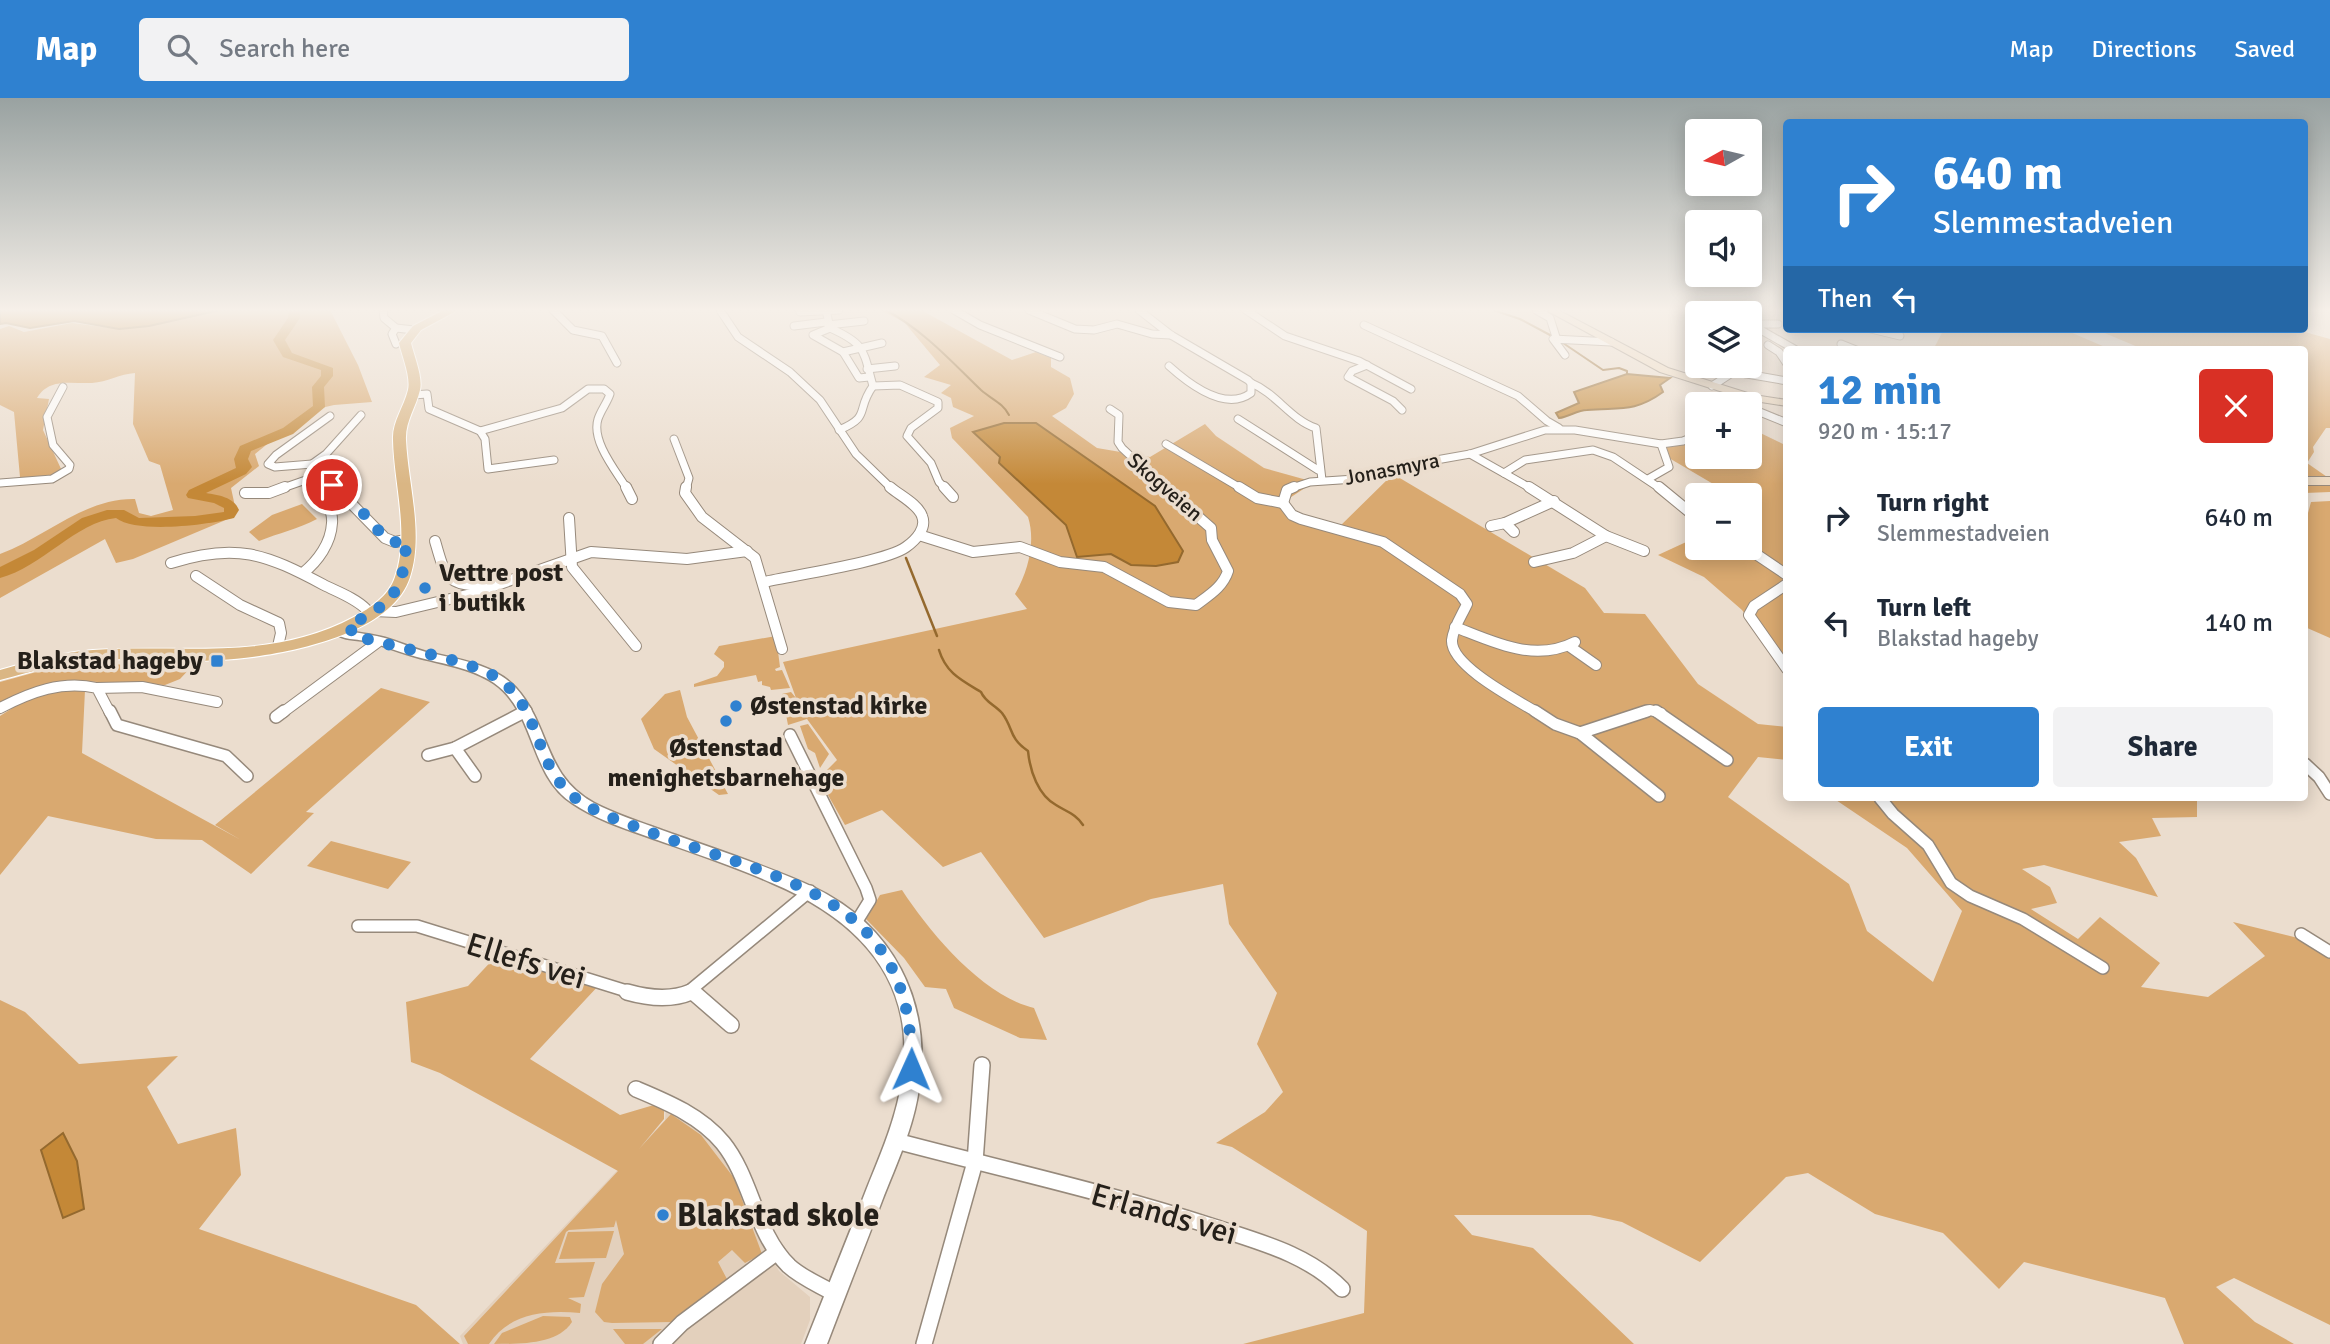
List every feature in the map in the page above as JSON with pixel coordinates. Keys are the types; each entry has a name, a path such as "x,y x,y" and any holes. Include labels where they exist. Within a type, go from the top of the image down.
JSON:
{"main road":[{"path":"0,675 80,656 255,652 346,630 390,598 400,584 406,567 400,437 403,418 413,395 414,380 411,368"},
{"path":"1661,368 1725,392"},
{"path":"1762,403 1783,403"},
{"path":"2308,481 2330,481"}],"street":[{"path":"764,582 905,548 919,536 924,524 919,510 889,487 856,454 820,400 784,368"},
{"path":"854,368 869,387 900,385 938,402 938,408 911,428 907,436 931,463 939,482 953,497"},
{"path":"859,368 881,368"},
{"path":"1173,368 1192,384 1221,398 1239,399 1250,396 1251,383"},
{"path":"1226,368 1264,388 1307,425 1316,428 1320,436 1318,470 1322,480"},
{"path":"1359,368 1352,371 1348,377 1393,401 1402,410"},
{"path":"1373,368 1410,389"},
{"path":"1458,368 1530,403 1539,418 1561,429"},
{"path":"839,430 854,425 862,418 863,400 869,387 868,370"},
{"path":"859,378 868,370"},
{"path":"1712,386 1724,378"},
{"path":"1758,378 1783,380"},
{"path":"0,483 52,480 69,469 70,465 53,445 47,417 63,387"},
{"path":"480,431 562,408 588,389 604,389 610,394 610,398 596,427 608,456 632,499"},
{"path":"413,395 427,394 429,409 480,431 485,439 488,470 554,460"},
{"name":"Skogveien","path":"919,536 945,541 973,552 1020,547 1060,562 1104,567 1169,602 1196,606 1218,589 1228,576 1225,560 1212,540 1211,528 1160,481 1132,462 1118,443 1119,415 1110,409"},
{"path":"1762,410 1783,421"},
{"path":"330,416 276,455 268,464 275,467 312,464 326,454 361,415"},
{"path":"1238,419 1318,470"},
{"name":"Jonasmyra","path":"1283,503 1285,493 1293,486 1322,480 1370,478 1408,465 1470,454 1532,433 1561,429 1661,444 1685,440"},
{"path":"674,439 689,478 685,493 693,507 755,558 782,649"},
{"path":"1166,444 1257,498 1283,503 1292,515 1383,542 1460,594 1466,604 1451,634 1453,649 1469,669 1555,724 1580,733 1658,796"},
{"path":"1648,479 1669,467 1661,444"},
{"path":"1504,473 1525,460 1593,450 1613,457 1648,479 1685,509"},
{"name":"Jonasmyra","path":"1470,454 1554,501 1606,536 1644,551"},
{"path":"312,464 385,538 395,542 406,540"},
{"path":"245,494 269,493 320,475"},
{"path":"303,573 316,565 329,535 332,515 329,499 340,492"},
{"path":"1491,526 1505,523 1554,501"},
{"path":"569,519 570,558 575,571 636,646"},
{"path":"1505,523 1514,532"},
{"path":"1534,562 1573,553 1606,536"},
{"path":"435,541 445,573 451,582 466,587 491,584 496,586"},
{"path":"171,564 203,551 242,550 303,573 370,610 396,612 496,586 591,552 610,551 704,559 747,551"},
{"path":"1762,558 1783,572"},
{"path":"196,576 240,605 279,624 281,633 278,646"},
{"path":"1783,586 1754,606 1749,615 1783,663"},
{"path":"1455,627 1530,652 1543,652 1572,644 1596,665"},
{"path":"346,630 377,642 490,674 509,687 526,711 552,775 564,790 583,803 618,820 810,891 857,921 878,944 894,971 911,1022 910,1085 896,1141 816,1344"},
{"path":"276,717 377,642"},
{"path":"0,708 50,688 78,684 97,688 117,684 140,685 217,702"},
{"path":"97,688 117,725 226,756 247,776"},
{"path":"1580,733 1650,710 1660,712 1727,760"},
{"path":"428,755 455,748 526,711"},
{"path":"790,734 866,888 870,900 857,921"},
{"path":"455,748 475,776"},
{"path":"2308,767 2319,776 2330,794"},
{"path":"1883,801 1893,814 1928,845 1951,883 1970,896 2023,919 2103,968"},
{"name":"Ellefs vei","path":"358,926 417,926 550,970 639,995 660,998 681,996 692,991 810,891"},
{"path":"2301,934 2330,952"},
{"path":"692,991 731,1025"},
{"path":"924,1344 975,1162 982,1065"},
{"path":"636,1089 674,1105 722,1141 741,1170 777,1252 799,1273 835,1294"},
{"name":"Erlands vei","path":"896,1141 1172,1213 1270,1246 1330,1274 1342,1289"},
{"path":"661,1344 682,1323 777,1252"}],"shaded area":[{"path":"0,368 359,368 372,402 334,405 308,411 255,454 259,466 231,488 236,511 228,519 133,559 116,563 105,539 0,598 0,554 82,511 116,500 135,499 139,513 151,516 173,510 160,465 149,461 133,424 135,373 92,383 55,384 42,391 37,398 49,399 43,430 62,471 52,477 20,477 14,412 0,405"},
{"path":"936,368 1053,368 1070,378 1074,394 1066,408 1052,416 1097,448 1150,457 1205,424 1216,436 1264,468 1314,482 1279,505 1335,531 1393,474 1585,588 1604,613 1645,614 1698,684 1758,724 1783,727 1783,760 1758,757 1728,797 1849,884 1867,931 1933,982 1962,911 1907,848 1837,801 2197,801 2197,817 2152,818 2161,836 2119,842 2136,858 2158,897 2044,865 2022,869 2050,887 2057,903 2031,909 2078,939 2100,917 2160,963 2141,987 2208,997 2265,956 2233,922 2330,946 2330,1325 2234,1278 2216,1287 2255,1322 2294,1344 2184,1344 2165,1298 2024,1262 1999,1289 1943,1233 1875,1214 1808,1173 1786,1177 1700,1262 1622,1222 1590,1215 1454,1215 1472,1235 1533,1248 1634,1344 1243,1344 1364,1313 1367,1231 1232,1147 1216,1143 1265,1112 1283,1092 1257,1044 1277,993 1229,924 1223,884 1151,899 1044,938 981,852 943,867 882,810 845,825 824,788 823,774 837,760 807,719 788,725 782,694 791,692 796,698 783,662 1027,609 1015,594 1024,576 1031,547 1028,517 952,438 950,428 974,416 953,407 951,398 941,393 951,385 924,377","holes":["974,432 1156,566 1131,565 1111,554 1077,557 1066,525 999,463 1001,458"]},
{"path":"2308,368 2330,368 2330,428 2326,428 2313,447 2314,452 2308,461"},
{"path":"1627,374 1670,378 1660,385 1663,392 1635,406 1583,410 1559,418 1556,413 1579,403 1574,392"},
{"path":"1004,423 1036,423 1155,506 1183,551 1178,562 1156,566 1131,565 1111,554 1077,557 1066,525 999,463 1000,457 973,432"},
{"path":"1762,434 1783,444 1783,665 1742,610 1704,577 1658,555 1685,543 1685,560 1762,560 1762,483 1712,483 1688,469 1762,469"},
{"path":"1685,440 1685,467 1669,458 1663,445"},
{"path":"2308,464 2330,479 2330,492 2308,493"},
{"path":"2330,501 2330,638 2308,628 2308,513 2311,502"},
{"path":"302,504 317,519 259,541 249,532 272,515"},
{"path":"776,636 780,667 775,669 782,670 790,688 771,690 770,687 762,685 762,681 758,682 756,675 694,687 694,684 717,676 724,667 724,662 714,654 719,646"},
{"path":"194,664 180,679 165,685 77,681 43,686 0,705 0,682 58,666"},
{"path":"65,687 85,690 82,753 241,840 215,825 381,688 430,702 306,812 314,813 251,874 202,840 156,839 48,816 0,875 0,716 33,695"},
{"path":"680,690 687,717 728,794 719,795 654,749 641,719 665,694"},
{"path":"808,724 829,754 820,768 815,753 808,749 800,726"},
{"path":"331,841 411,862 388,889 307,866"},
{"path":"902,890 927,925 959,961 996,991 1034,1008 1047,1040 1020,1038 954,1008 946,989 925,987 904,958 866,919 880,895"},
{"path":"498,954 600,984 530,1059 620,1115 664,1102 664,1119 639,1149 671,1114 701,1135 734,1178 762,1254 745,1263 732,1250 718,1262 728,1281 672,1322 604,1322 595,1312 602,1284 624,1254 616,1220 614,1227 566,1232 555,1263 595,1262 584,1297 568,1298 581,1304 580,1313 554,1312 529,1316 507,1326 489,1344 468,1344 464,1336 618,1171 440,1073 411,1062 406,1002 468,986"},
{"path":"0,1000 25,1012 79,1064 178,1056 147,1087 178,1144 236,1128 241,1175 199,1229 416,1305 460,1344 0,1344"},
{"name":"Blakstad skole","path":"666,1105 705,1135 725,1159 744,1192 760,1238 779,1271 810,1297 810,1320 801,1344 463,1344 460,1336 665,1120"},
{"path":"63,1133 77,1161 84,1209 63,1218 41,1150"},
{"path":"614,1231 606,1258 559,1259 568,1232"},
{"path":"543,1316 570,1317 572,1322 558,1335 549,1339 494,1344 502,1333"},
{"path":"613,1329 662,1329 643,1344 625,1344"}],"waterway":[{"path":"0,573 40,553 87,521 107,514 119,513 139,523 195,521 229,515 231,506 218,499 193,495 194,493 241,471 245,467 241,459 245,449 288,431 319,407 318,387 327,376 327,368"},
{"path":"958,368 1004,407 1009,415"},
{"path":"1600,368 1618,368"},
{"path":"1619,368 1627,371 1627,374"},
{"path":"906,558 937,636"},
{"path":"939,650 950,670 981,692 1002,713 1014,737 1028,751 1033,774 1044,795 1083,825"}],"place":[{"name":"Vettre post i butikk","path":"425,588"},
{"name":"Blakstad hageby","path":"217,661"},
{"name":"Østenstad kirke","path":"736,706"},
{"name":"Østenstad menighetsbarnehage","path":"726,721"},
{"name":"Blakstad skole","path":"663,1215"}],"route":[{"path":"332,485 363,513 385,538 395,542 406,540 406,567 397,590 370,614 347,626 353,635 469,666 498,678 509,687 526,711 552,775 564,790 583,803 618,820 810,891 857,921 878,944 902,989 911,1022 911,1069"}]}
